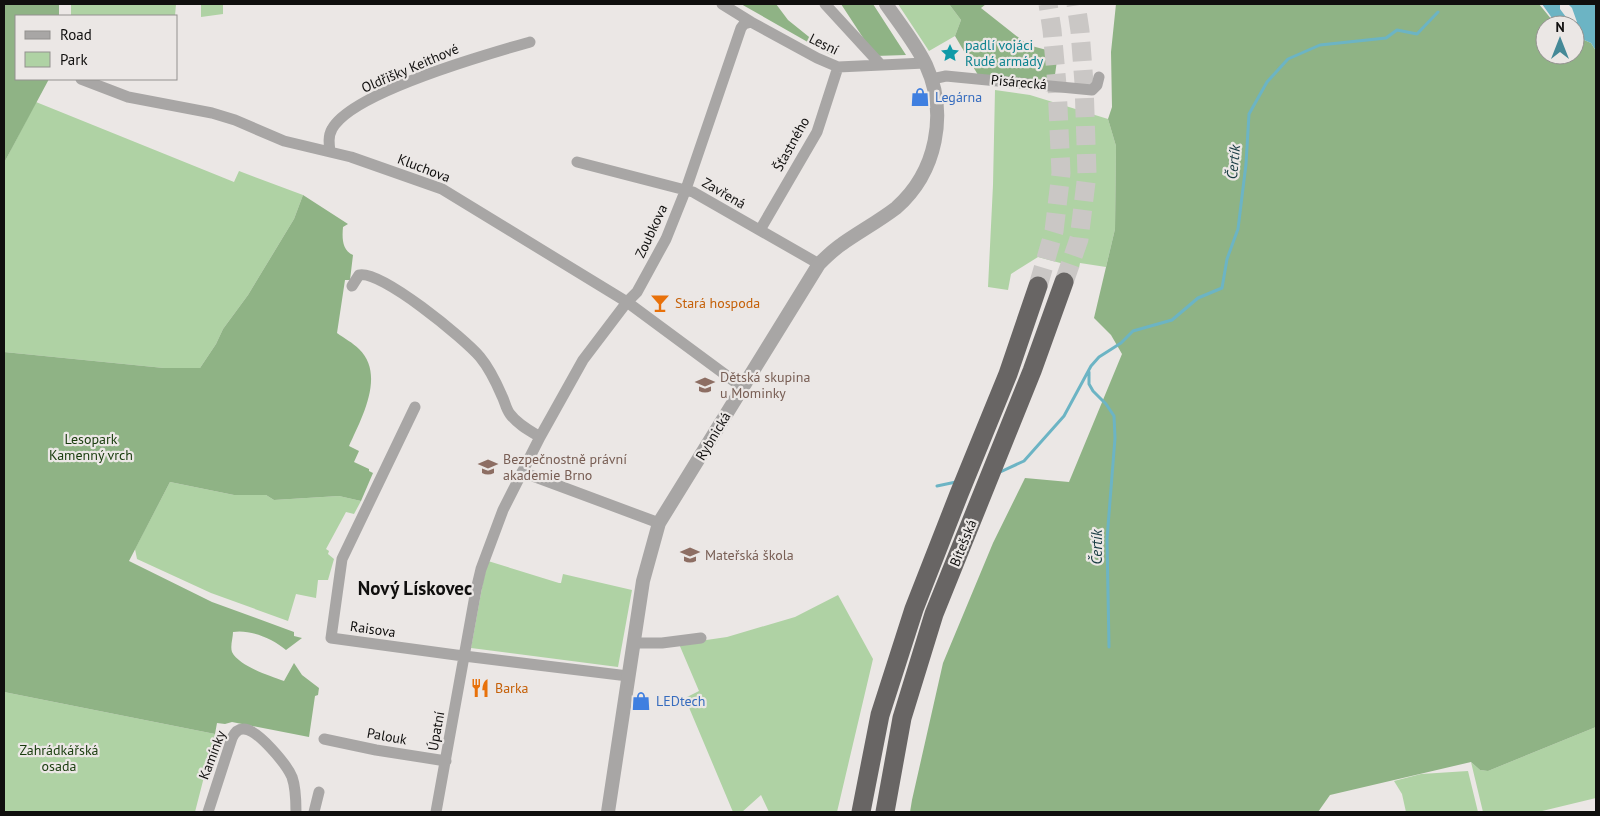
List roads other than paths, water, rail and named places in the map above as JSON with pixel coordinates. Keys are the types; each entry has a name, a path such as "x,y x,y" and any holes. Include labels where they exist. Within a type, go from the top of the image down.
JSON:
{"highway":[{"name":"Bítešská","path":"885,812 902,718 934,614 1032,371 1064,282"},
{"name":"Bítešská","path":"861,812 880,715 914,609 958,494 1008,374 1038,286"}],"street":[{"name":"Lesní","path":"722,4 817,58 838,67 924,63"},
{"path":"825,4 880,65"},
{"path":"886,4 924,63"},
{"name":"Zoubkova","path":"465,656 481,569 503,510 540,436 583,360 627,302 637,292 666,239 686,189 741,28 744,24 751,22"},
{"name":"Oldřišky Keithové","path":"330,152 329,139 331,130 350,110 371,99 464,61 530,42"},
{"name":"Rybnická","path":"608,812 643,581 659,523 818,264 839,246 896,207 917,184 929,160 938,130 936,94 932,79 924,63"},
{"name":"Šťastného","path":"760,230 817,132 838,67"},
{"name":"Pisárecká","path":"932,79 946,76 1092,90 1097,85 1099,77"},
{"name":"Kluchova","path":"84,80 128,97 212,113 235,120 284,141 351,157 442,189 627,302 742,387"},
{"name":"Zavřená","path":"578,162 696,193 818,264"},
{"path":"352,286 359,275 369,275 394,287 460,337 480,356 493,376 510,414 519,423 540,436"},
{"name":"Raisova","path":"414,407 342,559 331,638 628,676"},
{"path":"522,472 659,523"},
{"path":"633,643 662,643 701,638"},
{"name":"Úpatní","path":"436,812 465,656"},
{"name":"Kamínky","path":"208,812 232,738 240,729 245,728 259,737 274,751 288,771 294,790 296,812"},
{"name":"Palouk","path":"324,739 376,750 446,761"},
{"path":"314,812 319,792"}],"water":[{"path":"1542,4 1560,4 1560,9 1564,15 1550,15"},
{"path":"1568,4 1596,4 1596,51 1591,43 1585,40 1585,15 1574,15"}],"waterway":[{"name":"Čertík","path":"998,473 1024,461 1064,416 1091,366 1099,357 1121,343 1133,331 1172,320 1198,298 1222,288 1227,259 1238,229 1246,164 1249,114 1267,82 1288,59 1320,45 1386,38 1397,30 1417,34 1438,12"},
{"name":"Čertík","path":"1089,372 1089,384 1114,416 1115,438 1107,539 1109,647"},
{"name":"Čertík","path":"937,486 956,482"}],"tunnel":[{"path":"1038,286 1054,231 1061,173 1057,85 1048,4"},
{"path":"1064,282 1079,239 1087,174 1084,83 1076,4"}],"place":[{"name":"padlí vojáci Rudé armády","path":"950,53"},
{"name":"Legárna","path":"920,97"},
{"name":"Stará hospoda","path":"660,303"},
{"name":"Dětská skupina u Mominky","path":"705,385"},
{"name":"Bezpečnostně právní akademie Brno","path":"488,467"},
{"name":"Mateřská škola","path":"690,555"},
{"name":"Barka","path":"480,688"},
{"name":"LEDtech","path":"641,701"}],"district":[{"name":"Nový Lískovec","path":"415,588"}],"park label":[{"name":"Lesopark Kamenný vrch","path":"91,448"},
{"name":"Zahrádkářská osada","path":"59,758"}]}
